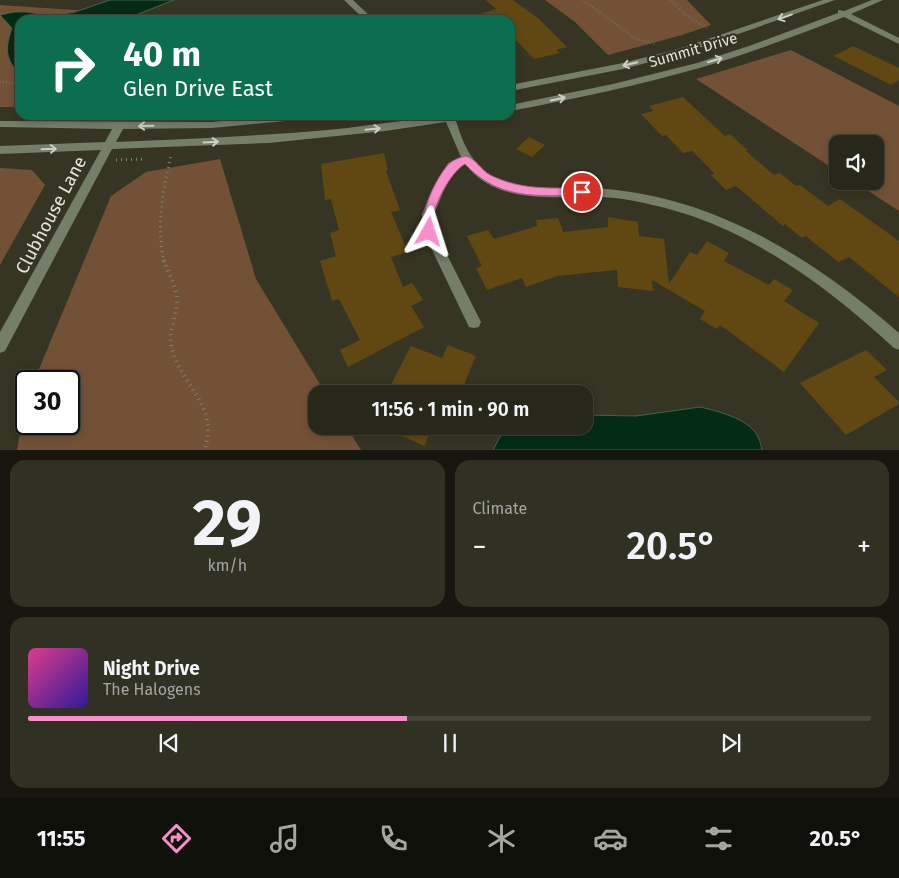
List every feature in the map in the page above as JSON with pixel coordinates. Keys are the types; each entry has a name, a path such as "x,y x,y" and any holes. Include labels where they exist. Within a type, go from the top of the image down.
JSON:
{"street":[{"path":"348,0 364,15"},
{"name":"Summit Drive","path":"515,107 675,72 780,38 879,0"},
{"path":"824,1 844,14 899,41"},
{"name":"Summit Drive","path":"515,87 622,66 681,51 824,1"},
{"path":"0,124 119,126 212,124 256,120"},
{"path":"0,150 279,138 385,128 432,120"},
{"path":"451,120 466,159 481,175 503,186 528,192 582,192 648,199 716,220 751,235 804,265 839,290 899,343"},
{"name":"Clubhouse Lane","path":"0,346 119,126"},
{"path":"466,159 452,166 438,190 428,214 429,232 474,322"}],"path":[{"path":"583,0 636,39 649,44 663,44"},
{"path":"671,0 685,14 707,28"},
{"path":"700,31 711,27"},
{"path":"0,82 15,84"},
{"path":"174,144 160,206 160,227 164,260 177,296 176,313 170,336 171,348 177,363 206,414 209,424 204,450"}],"shaded area":[{"path":"110,0 174,0 136,15 57,15 75,12"},
{"path":"545,0 687,0 711,25 608,55 575,22"},
{"path":"0,5 149,15 15,15 15,107 0,107"},
{"path":"27,12 45,15 15,15 14,68 7,48 12,28 0,15"},
{"path":"791,50 899,106 899,211 867,190 884,190 884,135 829,135 829,166 696,79"},
{"path":"220,159 256,279 321,385 308,385 308,435 352,435 361,450 17,450 20,435 80,435 80,370 39,370 111,196 146,172"},
{"path":"0,168 32,170 45,185 0,265"},
{"path":"700,407 715,411 731,416 746,424 758,437 762,450 493,450 501,435 593,435 593,415 636,416"}],"building":[{"path":"486,0 513,0 539,19 567,47 556,50 560,53 534,59 517,41 515,42 515,15 477,15 496,9"},
{"path":"853,46 899,68 899,80 891,85 834,56"},
{"path":"683,97 725,136 730,134 748,151 746,151 774,175 780,173 796,186 800,185 828,206 840,199 899,241 899,297 849,257 838,262 806,236 802,238 785,224 783,226 736,186 726,190 711,175 715,174 692,151 683,153 666,135 662,136 641,114 653,111 649,106"},
{"path":"529,137 545,145 532,157 516,149"},
{"path":"384,153 388,171 386,171 400,210 391,212 408,252 391,257 403,287 412,283 423,300 411,306 424,327 348,367 340,350 360,340 339,299 332,301 320,261 336,256 330,233 339,230 331,199 325,200 321,164"},
{"path":"608,217 638,222 639,236 664,239 669,284 690,252 697,255 707,241 729,253 724,261 769,285 774,279 793,290 784,301 819,323 784,372 720,325 717,329 700,319 705,311 652,280 653,291 618,287 617,270 557,276 526,287 522,278 487,290 476,268 482,266 467,236 488,230 494,239 537,226 536,220 558,218 563,232 608,227"},
{"path":"448,345 476,356 464,385 391,385 411,346 442,358"},
{"path":"866,350 887,370 874,377 899,404 846,435 800,383"},
{"path":"400,435 429,435 424,446"}],"route":[{"path":"429,232 428,214 438,190 452,166 466,159 481,175 503,186 528,192 582,192"}]}
